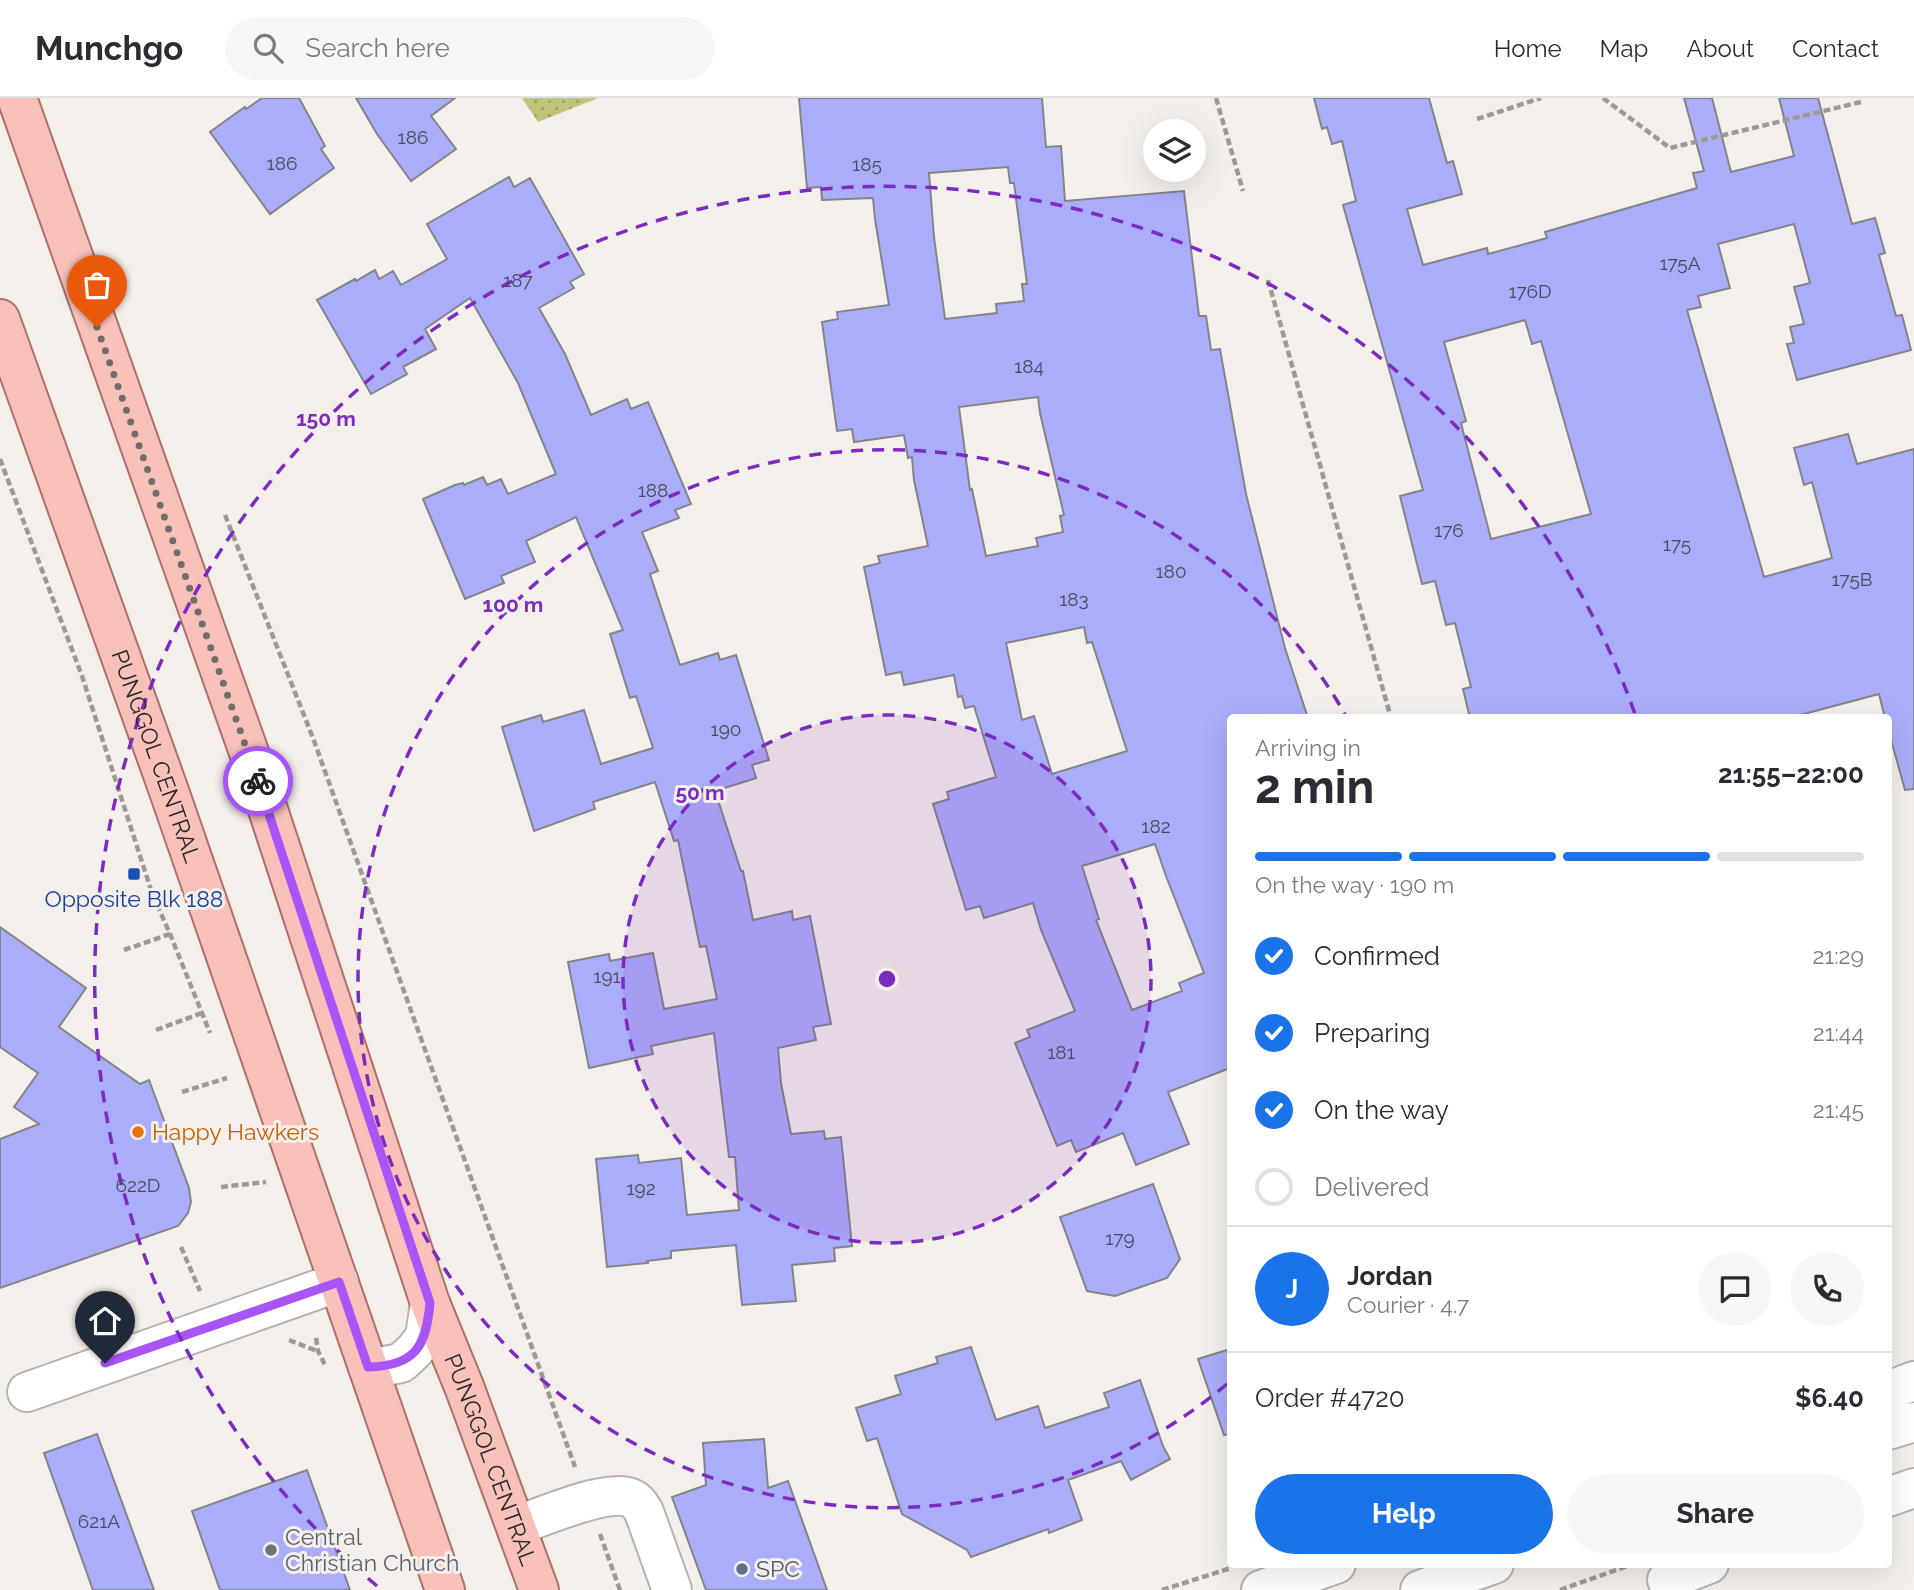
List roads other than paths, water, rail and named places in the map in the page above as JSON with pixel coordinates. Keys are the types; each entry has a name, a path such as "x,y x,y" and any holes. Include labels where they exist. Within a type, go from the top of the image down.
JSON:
{"main road":[{"name":"PUNGGOL CENTRAL","path":"17,98 251,758 430,1303 465,1388 540,1590"},
{"name":"PUNGGOL CENTRAL","path":"0,319 170,794 445,1590"}],"street":[{"path":"27,1392 339,1282"},
{"path":"368,1367 401,1363 414,1352 425,1337 430,1303"},
{"path":"1892,1389 1914,1381"},
{"path":"1892,1429 1914,1422"},
{"path":"1892,1496 1914,1488"},
{"path":"516,1526 587,1501 626,1497 637,1501 644,1512 672,1590"},
{"path":"1261,1590 1324,1568"},
{"path":"1420,1590 1483,1568"},
{"path":"1667,1578 1697,1568"}],"place":[{"name":"Opposite Blk 188","path":"134,874"},
{"name":"Happy Hawkers","path":"138,1132"},
{"name":"Central Christian Church","path":"271,1550"},
{"name":"SPC","path":"742,1569"}]}
